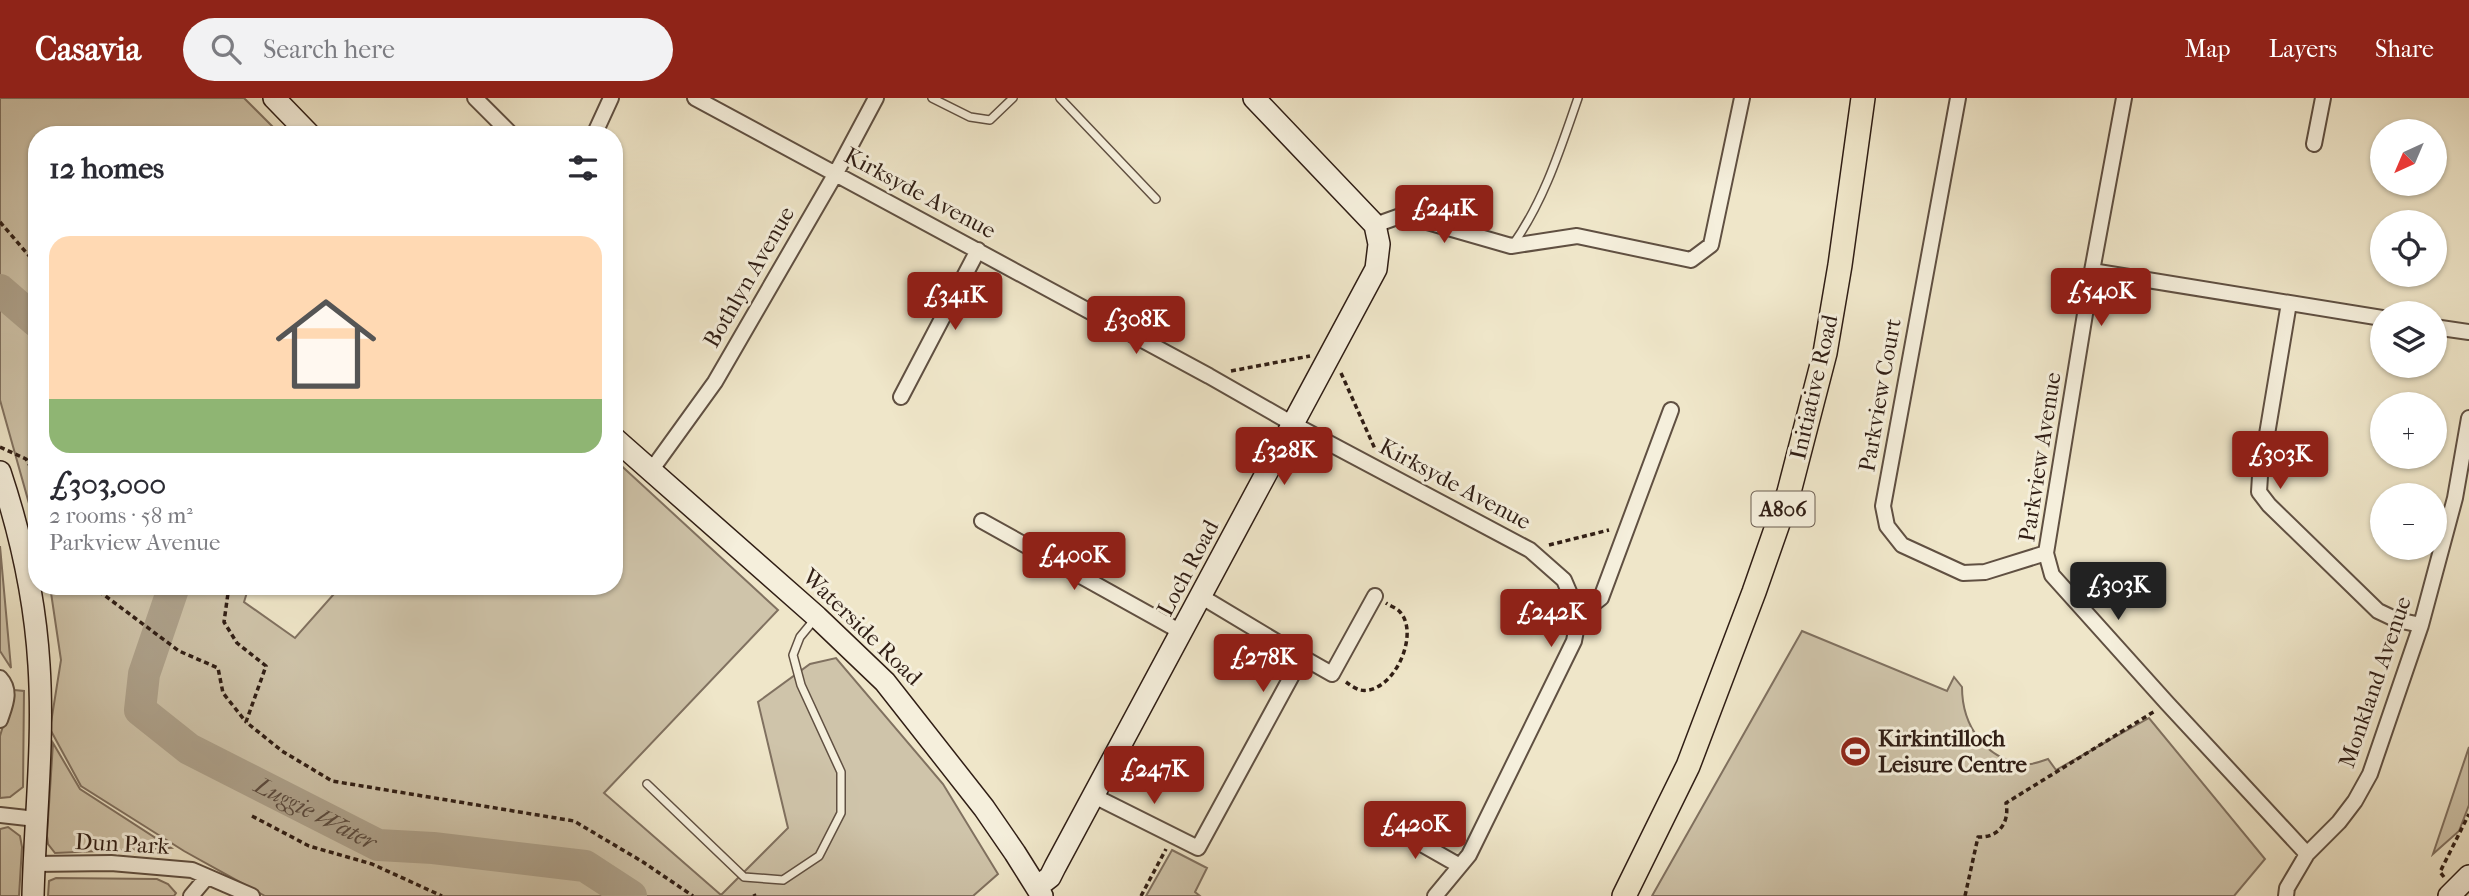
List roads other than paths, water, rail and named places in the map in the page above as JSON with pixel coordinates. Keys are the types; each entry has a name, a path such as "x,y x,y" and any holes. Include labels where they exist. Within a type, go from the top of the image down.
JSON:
{"main road":[{"name":"Initiative Road","path":"1624,896 1688,766 1755,592 1789,492 1825,353 1863,98"}],"street":[{"path":"274,98 301,126"},
{"path":"475,98 503,126"},
{"path":"598,126 611,98"},
{"name":"Kirksyde Avenue","path":"695,98 1530,550 1564,580 1578,615"},
{"name":"Bothlyn Avenue","path":"650,472 715,382 836,173 876,98"},
{"path":"1254,98 1375,225 1403,215 1511,246 1577,236 1691,260 1711,245 1742,98"},
{"name":"Parkview Court","path":"1958,98 1883,506 1887,526 1902,545 1964,573 1985,572 2046,553"},
{"name":"Parkview Avenue","path":"2124,98 2092,271 2046,553 2052,575 2167,704 2307,854"},
{"path":"2315,144 2323,98"},
{"name":"Loch Road","path":"1040,891 1183,633 1376,269 1379,244 1375,225"},
{"path":"901,397 978,250"},
{"path":"2092,271 2370,316"},
{"path":"2289,303 2259,492 2269,505 2378,611 2397,620 2421,625"},
{"path":"2447,329 2469,332"},
{"path":"1435,896 1469,855 1574,641 1578,615 1601,598 1671,410"},
{"name":"Monkland Avenue","path":"2286,896 2287,888 2307,854 2339,822 2370,774 2421,625 2455,498 2469,418"},
{"name":"Waterside Road","path":"623,446 817,617 900,698 992,820 1040,891"},
{"path":"0,471 14,514 28,577"},
{"path":"982,521 1183,633"},
{"path":"32,595 39,666 40,741 33,896"},
{"path":"1202,597 1332,674 1375,596"},
{"path":"1094,796 1198,848 1302,657"},
{"path":"0,678 7,690 0,720"},
{"path":"0,815 36,819"},
{"path":"1388,825 1460,866"},
{"name":"Dun Park","path":"34,864 111,863 192,870 252,896"},
{"path":"191,896 207,877"}],"lane":[{"path":"932,98 970,117 990,120 1013,98"},
{"path":"1060,98 1156,199"},
{"path":"1511,246 1527,225 1549,182 1578,98"},
{"path":"647,784 744,877 783,880 819,856 841,813 841,772 801,685 793,655 800,637 817,617"}],"waterway":[{"name":"Luggie Water","path":"0,290 28,314"},
{"name":"Luggie Water","path":"171,595 144,674 140,710 189,749 378,845 433,848 585,866 631,896"}],"place":[{"name":"Kirkintilloch Leisure Centre","path":"1855,751"}]}
